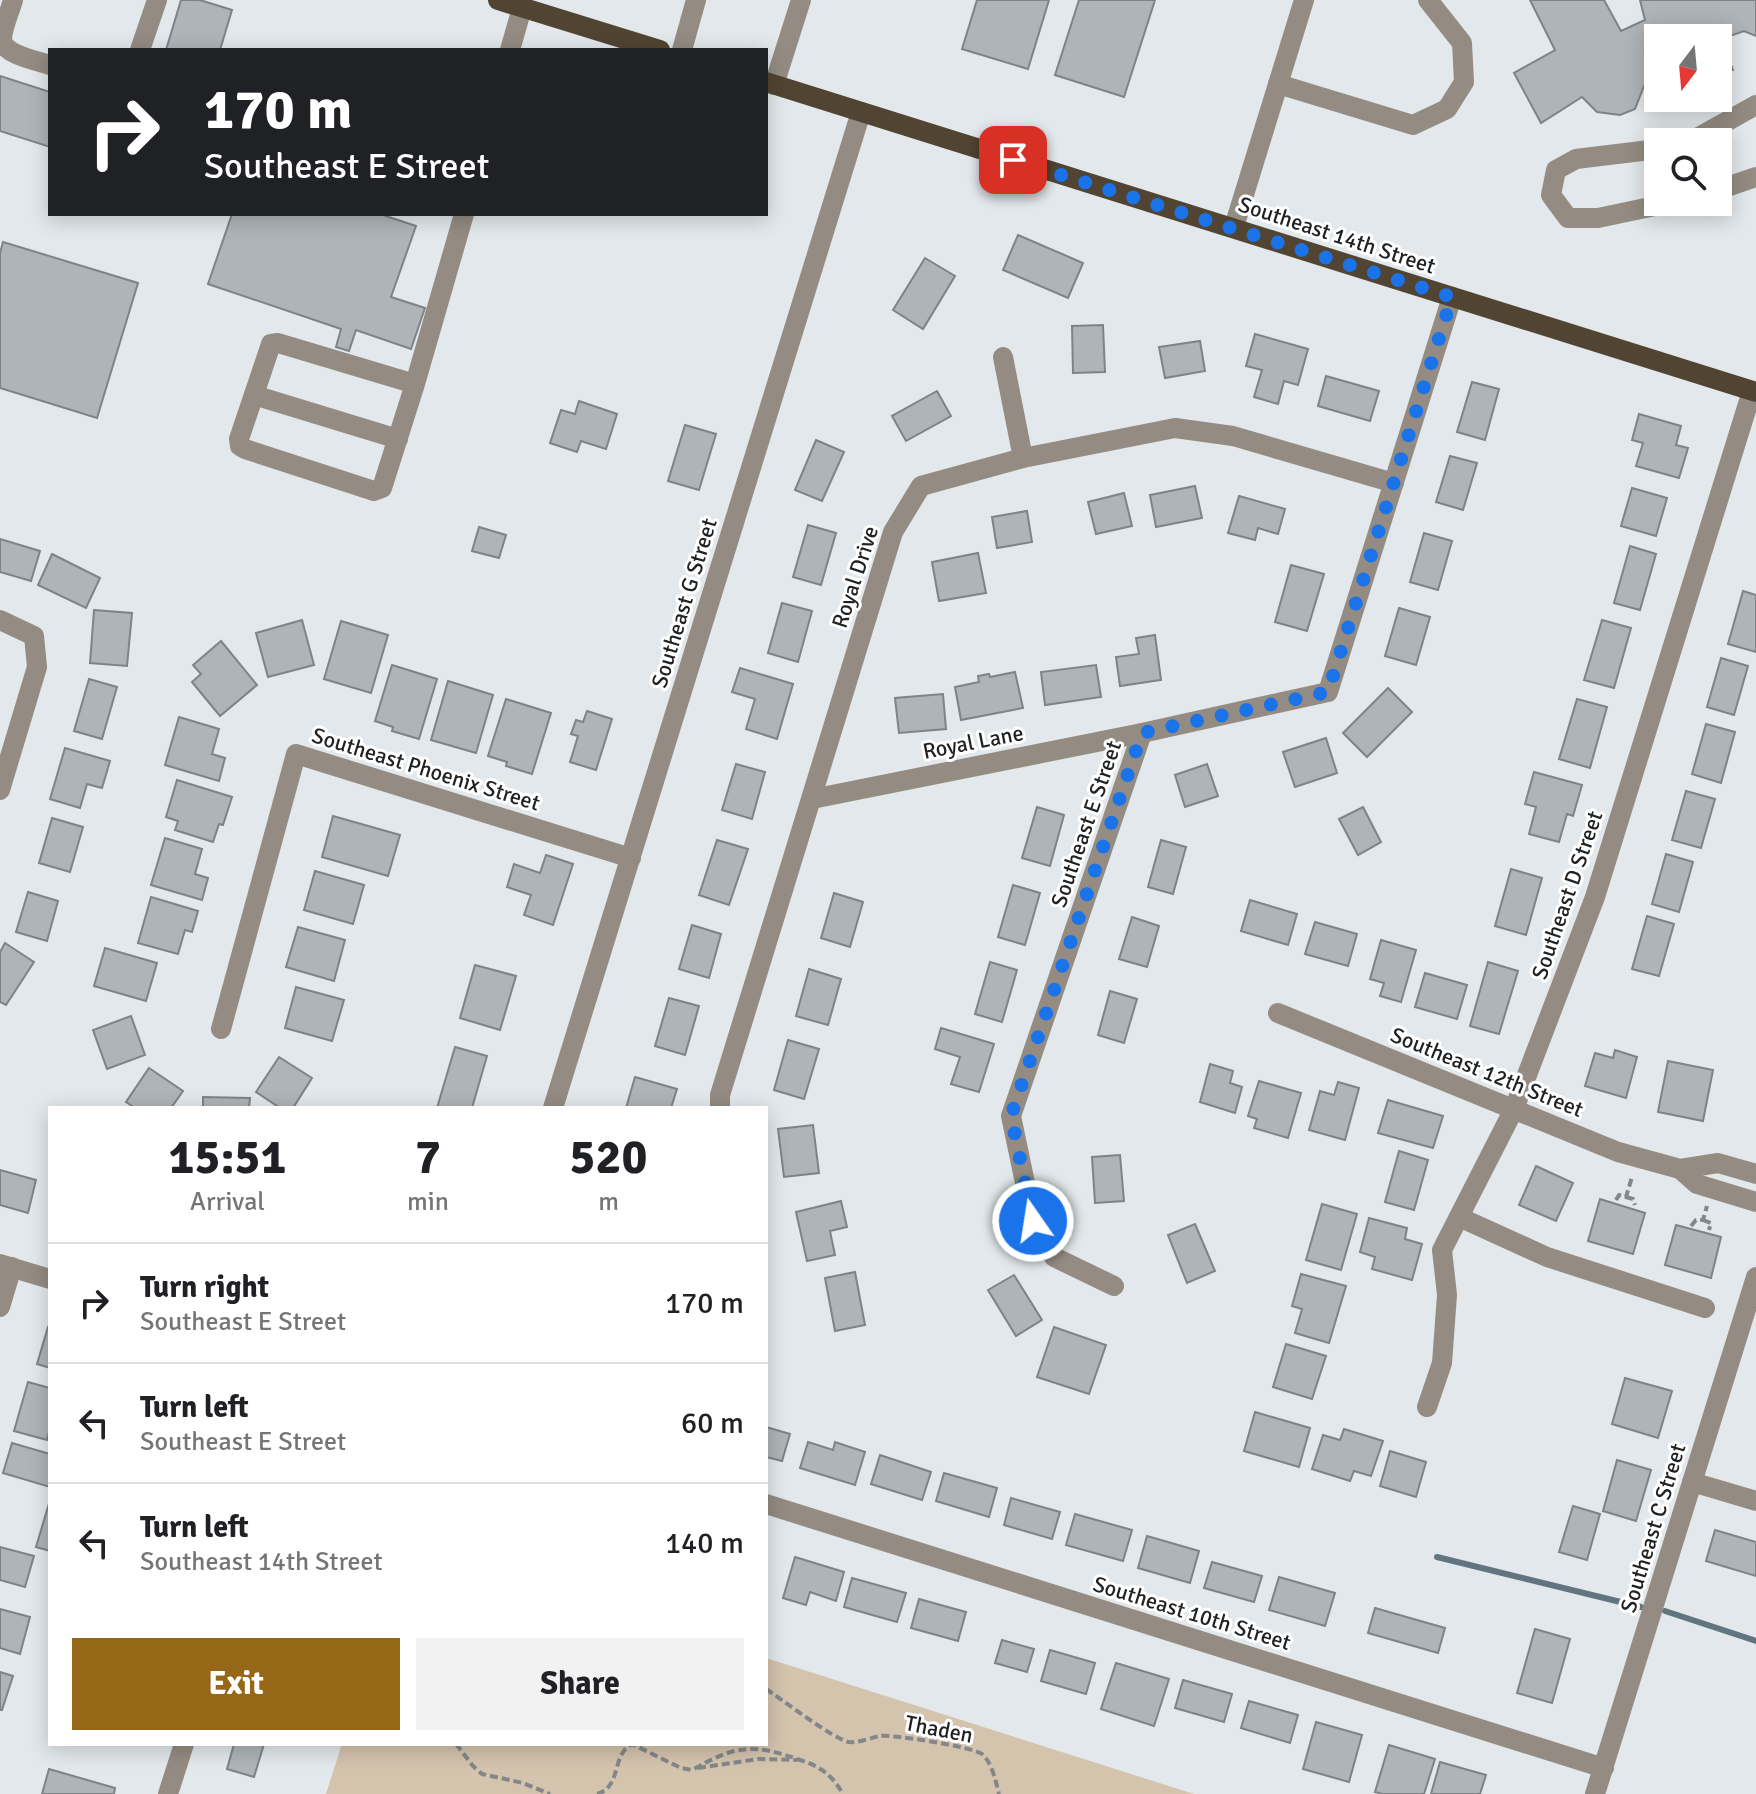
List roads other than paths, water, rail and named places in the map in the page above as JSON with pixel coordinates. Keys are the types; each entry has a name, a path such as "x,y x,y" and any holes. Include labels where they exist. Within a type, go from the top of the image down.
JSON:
{"main road":[{"path":"498,0 653,48"},
{"name":"Southeast 14th Street","path":"770,84 1754,391"}],"street":[{"path":"13,0 2,39 4,46 9,52 48,64"},
{"path":"141,48 157,0"},
{"path":"683,48 696,0"},
{"path":"770,84 801,0"},
{"path":"1234,227 1304,0"},
{"path":"1278,84 1413,125 1447,109 1464,82 1462,43 1428,0"},
{"path":"511,48 522,8"},
{"path":"1715,128 1756,105"},
{"name":"Southeast G Street","path":"554,1106 861,112"},
{"path":"1644,151 1576,159 1556,170 1551,195 1568,218 1598,218 1644,208"},
{"path":"1732,185 1756,177"},
{"path":"415,384 278,343 271,344 239,439 240,446 374,491 382,488 415,384 463,216"},
{"name":"Southeast E Street","path":"1114,1286 1054,1257 1033,1221 1011,1116 1142,733 1328,692 1452,297"},
{"path":"1003,357 1023,458"},
{"name":"Southeast D Street","path":"1427,1407 1442,1363 1447,1295 1442,1250 1514,1109 1595,897 1754,391"},
{"path":"254,395 398,439"},
{"name":"Royal Drive","path":"720,1106 720,1095 893,532 921,486 1023,458 1175,428 1233,436 1394,483"},
{"path":"0,620 34,636 37,667 0,790"},
{"name":"Royal Lane","path":"812,799 1142,733"},
{"name":"Southeast Phoenix Street","path":"221,1029 296,754 631,858"},
{"name":"Southeast 12th Street","path":"1278,1013 1618,1152 1680,1169 1718,1163 1756,1174"},
{"name":"Southeast 12th Street","path":"1680,1169 1697,1184 1756,1202"},
{"path":"1459,1217 1547,1257 1705,1308"},
{"path":"0,1307 6,1265 48,1278"},
{"name":"Southeast C Street","path":"1595,1794 1756,1277"},
{"path":"1692,1482 1756,1501"},
{"name":"Southeast 10th Street","path":"768,1505 1604,1768"},
{"path":"168,1794 183,1746"}],"waterway":[{"path":"1437,1557 1641,1607"},
{"path":"1665,1611 1756,1641"}]}
